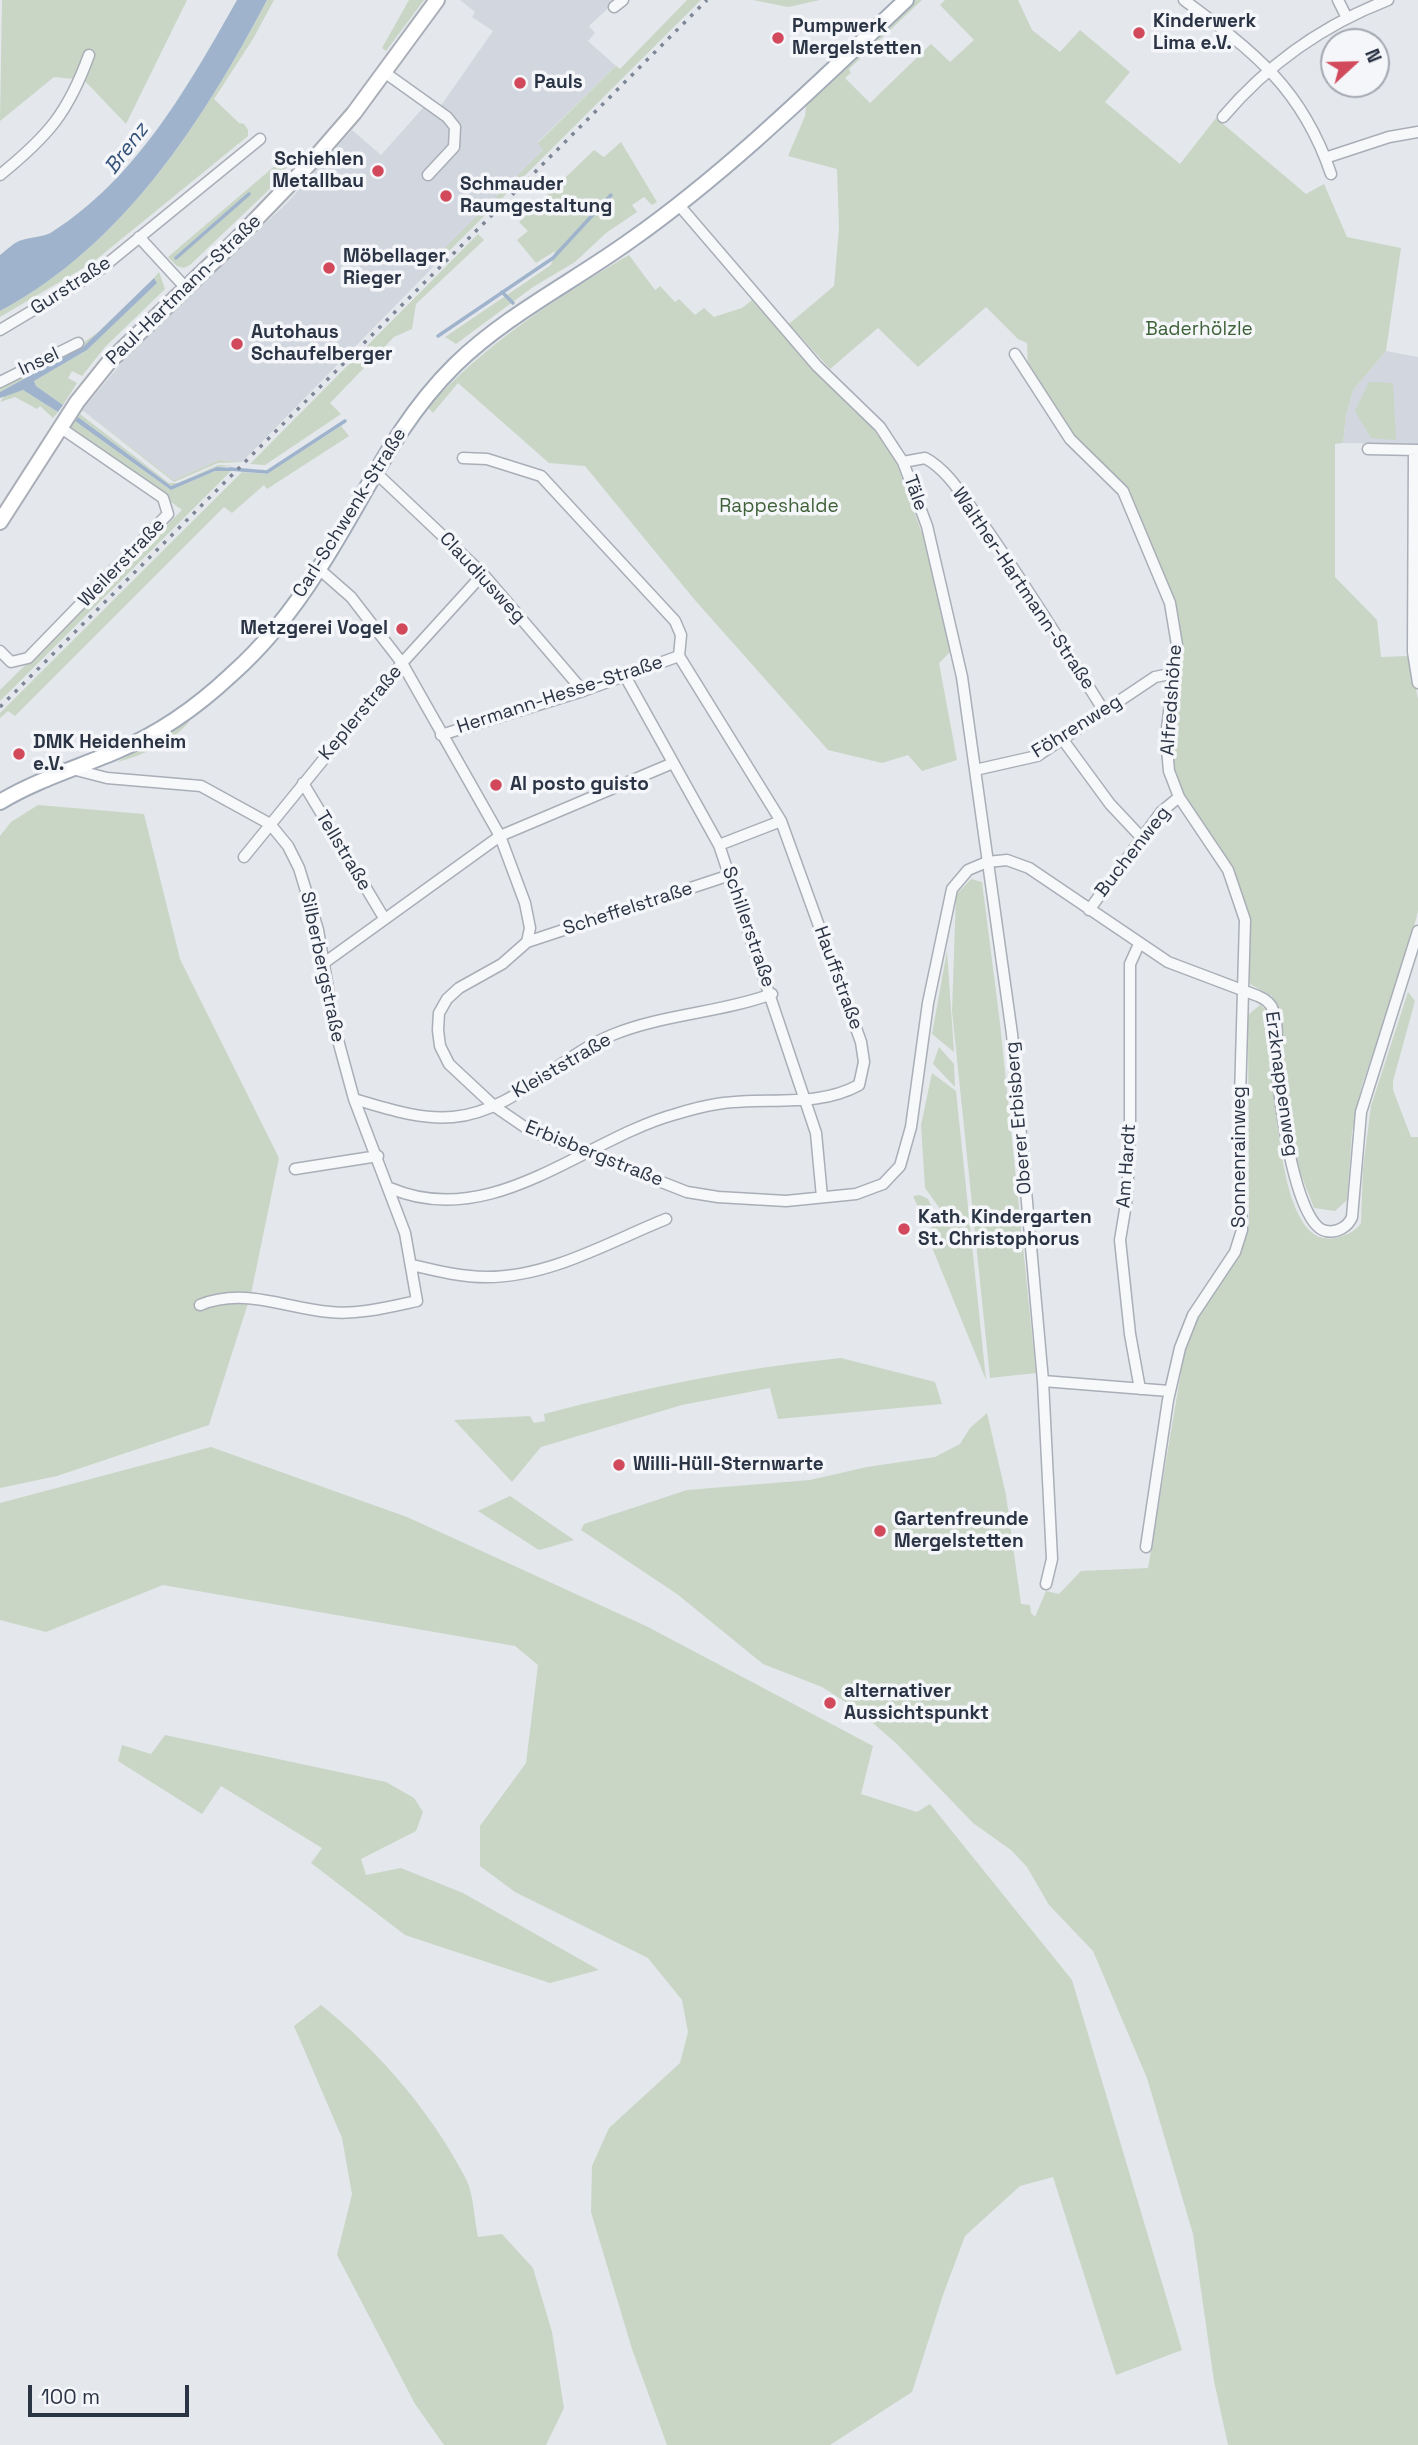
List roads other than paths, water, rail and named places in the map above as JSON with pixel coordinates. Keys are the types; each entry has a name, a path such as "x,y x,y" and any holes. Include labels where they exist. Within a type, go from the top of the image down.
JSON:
{"main road":[{"name":"Paul-Hartmann-Straße","path":"0,522 67,419 119,349 314,159 384,72 437,0"},
{"name":"Carl-Schwenk-Straße","path":"3,796 123,748 198,703 232,674 263,642 319,569 374,471 412,414 449,371 503,326 631,241 678,204 813,88 906,0"}],"street":[{"path":"1184,0 1270,70 1298,102 1331,174"},
{"path":"1338,0 1347,18"},
{"path":"1223,117 1270,70 1304,43 1347,18 1388,0"},
{"path":"0,175 61,117 73,97 89,55"},
{"path":"384,72 447,117 455,127 454,147 428,175"},
{"path":"1325,158 1389,137 1418,132"},
{"name":"Gurstraße","path":"0,330 83,282 260,139"},
{"name":"Täle","path":"678,204 817,366 880,427 903,463 922,510 962,677 987,862"},
{"path":"139,237 185,287"},
{"name":"Insel","path":"0,382 78,343"},
{"name":"Alfredshöhe","path":"1015,354 1070,439 1119,486 1126,497 1174,614 1177,645 1165,747 1169,771 1179,797 1222,858 1239,894 1246,933 1243,990"},
{"name":"Weilerstraße","path":"0,651 12,662 28,658 168,514 163,498 67,419"},
{"path":"1368,449 1416,450 1413,652 1418,682"},
{"path":"463,458 487,459 541,476 675,621 681,635 679,656"},
{"name":"Walther-Hartmann-Straße","path":"903,463 925,458 943,471 1005,555 1104,711"},
{"name":"Claudiusweg","path":"374,471 483,573 583,691"},
{"path":"319,569 351,597 402,663 500,836 525,903 530,928 527,942"},
{"name":"Keplerstraße","path":"244,857 402,663 483,573"},
{"name":"Hermann-Hesse-Straße","path":"441,734 583,691 679,656"},
{"name":"Hauffstraße","path":"679,656 781,821 861,1042 864,1062 859,1084 840,1095 806,1100"},
{"name":"Föhrenweg","path":"975,770 1037,756 1155,677 1174,673"},
{"name":"Schillerstraße","path":"625,676 719,845 806,1100 820,1153 822,1197"},
{"path":"1063,740 1110,804 1141,837"},
{"path":"324,963 500,836 673,763"},
{"name":"Silberbergstraße","path":"72,769 107,778 201,786 270,824 288,846 299,868 318,930 335,1029 354,1099 390,1188 412,1265 417,1301 387,1308 331,1312 254,1298 222,1298 200,1305"},
{"name":"Tellstraße","path":"303,783 383,918"},
{"name":"Buchenweg","path":"1089,910 1141,837 1161,812 1179,797"},
{"path":"719,845 781,821"},
{"name":"Erzknappenweg","path":"987,862 1007,860 1021,864 1139,944 1178,967 1264,998 1274,1012 1283,1119 1308,1216 1321,1230 1336,1230 1346,1226 1352,1217 1362,1112 1418,931"},
{"name":"Erbisbergstraße","path":"527,942 502,964 460,988 447,999 439,1013 440,1046 449,1064 494,1106 529,1130 687,1192 786,1201 856,1194 883,1184 900,1166 911,1127 928,1003 949,898 963,875 987,862"},
{"name":"Oberer Erbisberg","path":"987,862 1012,1034 1043,1381 1052,1559 1046,1584"},
{"name":"Scheffelstraße","path":"527,942 730,875"},
{"name":"Am Hardt","path":"1139,944 1130,964 1130,1146 1120,1240 1130,1334 1140,1389"},
{"name":"Sonnenrainweg","path":"1146,1547 1170,1391 1189,1325 1235,1252 1242,1230 1239,1133 1243,990"},
{"name":"Kleiststraße","path":"354,1099 413,1115 451,1118 472,1114 494,1106 611,1035 658,1020 744,1004 772,994"},
{"path":"390,1188 424,1197 465,1198 493,1193 587,1153 607,1140 640,1125 718,1103 806,1100"},
{"path":"295,1169 378,1156"},
{"path":"412,1265 451,1274 489,1277 541,1269 593,1251 666,1219"},
{"path":"1043,1381 1170,1391"}],"water":[{"path":"237,0 267,0 216,90 156,176 85,252 44,284 0,311 0,255 19,241 52,232 110,185 135,157 180,97"},
{"path":"154,278 157,283 87,350 34,381 36,386 63,405 58,412 23,390 0,398 0,392 84,346"},
{"path":"78,417 171,486 217,467 235,468 231,471 215,471 171,490 75,421"}],"waterway":[{"path":"176,258 249,194"},
{"path":"438,336 553,258 611,195"},
{"path":"502,292 513,303"},
{"path":"230,469 267,472 345,421"}],"railway":[{"path":"0,707 707,0"}],"place":[{"name":"Kinderwerk Lima e.V.","path":"1139,33"},
{"name":"Pumpwerk Mergelstetten","path":"778,38"},
{"name":"Pauls","path":"520,83"},
{"name":"Schiehlen Metallbau","path":"378,171"},
{"name":"Schmauder Raumgestaltung","path":"446,196"},
{"name":"Möbellager Rieger","path":"329,268"},
{"name":"Autohaus Schaufelberger","path":"237,344"},
{"name":"Metzgerei Vogel","path":"402,629"},
{"name":"DMK Heidenheim e.V.","path":"19,754"},
{"name":"Al posto guisto","path":"496,785"},
{"name":"Kath. Kindergarten St. Christophorus","path":"904,1229"},
{"name":"Willi-Hüll-Sternwarte","path":"619,1465"},
{"name":"Gartenfreunde Mergelstetten","path":"880,1531"},
{"name":"alternativer Aussichtspunkt","path":"830,1703"}],"water label":[{"name":"Brenz","path":"127,149"}],"park label":[{"name":"Baderhölzle","path":"1199,330"},
{"name":"Rappeshalde","path":"779,507"}]}
